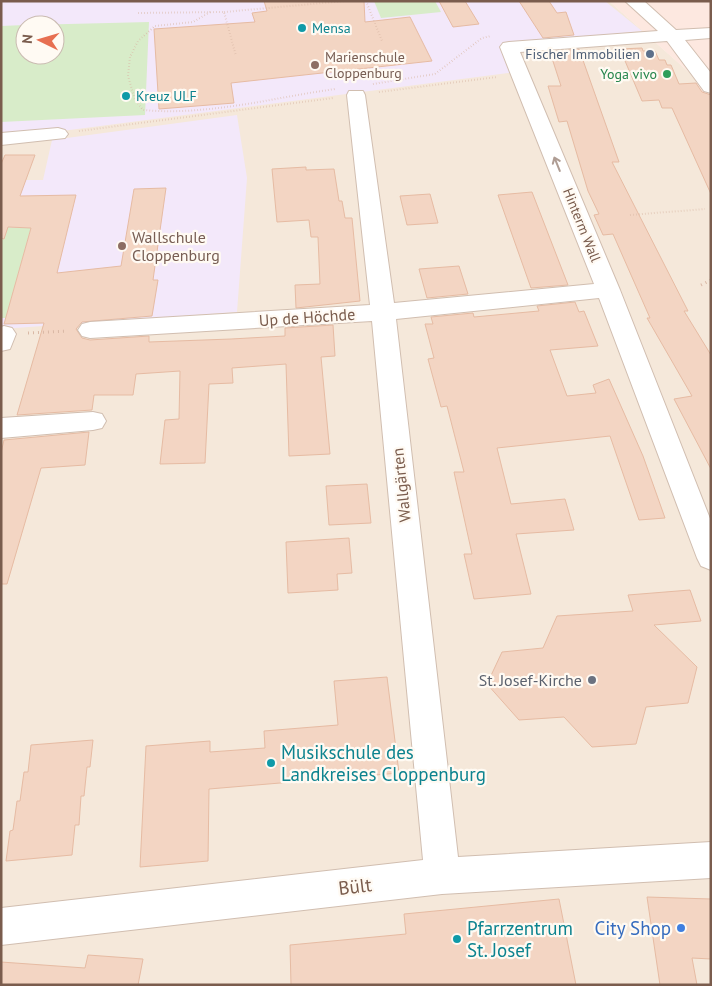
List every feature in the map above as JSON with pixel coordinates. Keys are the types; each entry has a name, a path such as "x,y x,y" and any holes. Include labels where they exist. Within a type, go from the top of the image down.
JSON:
{"street":[{"path":"633,1 672,36 711,86"},
{"path":"512,47 711,32"},
{"name":"Hinterm Wall","path":"512,47 509,47 608,290 711,558"},
{"name":"Wallgärten","path":"357,89 383,312 442,876"},
{"path":"1,139 58,134"},
{"name":"Up de Höchde","path":"90,330 383,312 608,290"},
{"path":"1,428 92,421"},
{"name":"Bült","path":"1,927 442,876 711,860"}],"path":[{"path":"138,12 224,12 345,1"},
{"path":"366,1 382,41"},
{"path":"210,12 193,22 155,26 138,42 130,57 128,76 136,100 143,110 160,113 238,106 304,92 520,74"},
{"path":"224,12 236,56"},
{"path":"58,134 357,89 435,74 482,38 502,34 512,47"},
{"path":"630,215 705,209"},
{"path":"701,285 711,280"},
{"path":"3,339 90,330"}],"shaded area":[{"path":"1,1 609,1 692,75 711,107 711,985 1,985"},
{"path":"1,1 605,1 642,31 504,45 516,72 62,131 1,134"},
{"path":"609,1 711,1 711,107 692,75"},
{"name":"Wallschule Cloppenburg","path":"237,115 247,178 237,312 1,329 1,180 43,180 52,140"}],"green space":[{"path":"374,1 435,1 441,12 381,18"},
{"path":"149,22 145,115 1,122 1,26 15,25 15,65 65,65 65,24"},
{"path":"1,227 31,228 6,318 1,318"}],"building":[{"path":"264,1 364,1 365,22 410,17 432,61 231,83 234,103 159,109 154,29 255,22 252,13 267,11"},
{"path":"439,1 465,1 479,24 453,27"},
{"path":"519,1 549,1 557,13 566,12 574,35 543,38"},
{"path":"642,48 643,51 655,51 659,60 665,60 667,65 671,65 679,84 696,83 702,92 711,95 711,194 672,108 662,108 659,100 642,101 620,49"},
{"path":"579,49 619,162 612,162 688,311 684,311 711,355 711,469 674,399 692,396 647,318 650,318 613,234 603,235 594,215 599,214 588,191 567,121 559,122 548,86 561,86 550,52"},
{"path":"5,155 35,155 20,196 76,195 57,273 121,266 134,189 166,188 153,280 158,280 152,316 82,322 76,329 82,338 90,340 149,336 149,342 231,339 285,336 285,328 333,325 335,356 321,357 330,454 289,456 286,364 232,368 233,383 209,384 205,463 160,464 165,420 179,419 180,371 136,374 133,395 94,395 92,410 17,415 44,323 4,324 31,228 8,227 4,239 1,238 1,164"},
{"path":"306,167 306,170 334,169 339,201 342,201 345,218 352,218 360,301 296,308 295,285 320,284 318,237 311,237 309,220 277,222 272,169"},
{"path":"532,192 568,285 531,288 498,195"},
{"path":"430,194 438,223 407,225 400,196"},
{"path":"459,266 468,294 427,298 419,269"},
{"path":"575,302 579,312 584,311 598,346 550,350 567,396 596,393 593,385 609,379 643,456 665,518 639,520 610,436 497,448 511,504 565,499 574,530 516,534 531,594 474,599 464,554 472,554 454,472 464,472 447,406 441,407 428,359 434,358 425,324 433,324 431,317 473,313 474,317 539,311 537,306"},
{"path":"89,432 85,465 41,468 7,584 1,584 1,453 4,440"},
{"path":"367,484 371,523 329,525 326,486"},
{"path":"349,538 352,573 337,574 338,590 288,593 286,542"},
{"name":"St. Josef-Kirche","path":"690,590 701,621 654,625 697,667 688,703 646,707 636,744 592,747 564,717 519,720 487,684 502,652 543,648 557,616 633,611 628,595"},
{"name":"Musikschule des Landkreises Cloppenburg","path":"387,677 399,773 209,789 208,861 140,867 146,746 210,741 210,752 265,748 264,731 338,725 334,681"},
{"path":"93,740 90,767 87,767 84,796 81,796 79,825 75,825 72,855 6,861 10,831 13,830 17,801 20,801 24,772 28,772 31,745"},
{"name":"City Shop","path":"647,897 711,899 711,959 692,958 697,985 660,985"},
{"name":"Pfarrzentrum St. Josef","path":"559,899 576,985 291,985 290,945 406,934 404,914"},
{"path":"88,955 143,959 138,985 1,985 1,962 85,968"}],"place":[{"name":"Mensa","path":"302,28"},
{"name":"Fischer Immobilien","path":"650,54"},
{"name":"Marienschule Cloppenburg","path":"315,65"},
{"name":"Yoga vivo","path":"667,74"},
{"name":"Kreuz ULF","path":"126,96"},
{"name":"Wallschule Cloppenburg","path":"122,246"},
{"name":"St. Josef-Kirche","path":"592,680"},
{"name":"Musikschule des Landkreises Cloppenburg","path":"271,763"},
{"name":"City Shop","path":"681,928"},
{"name":"Pfarrzentrum St. Josef","path":"457,939"}]}
